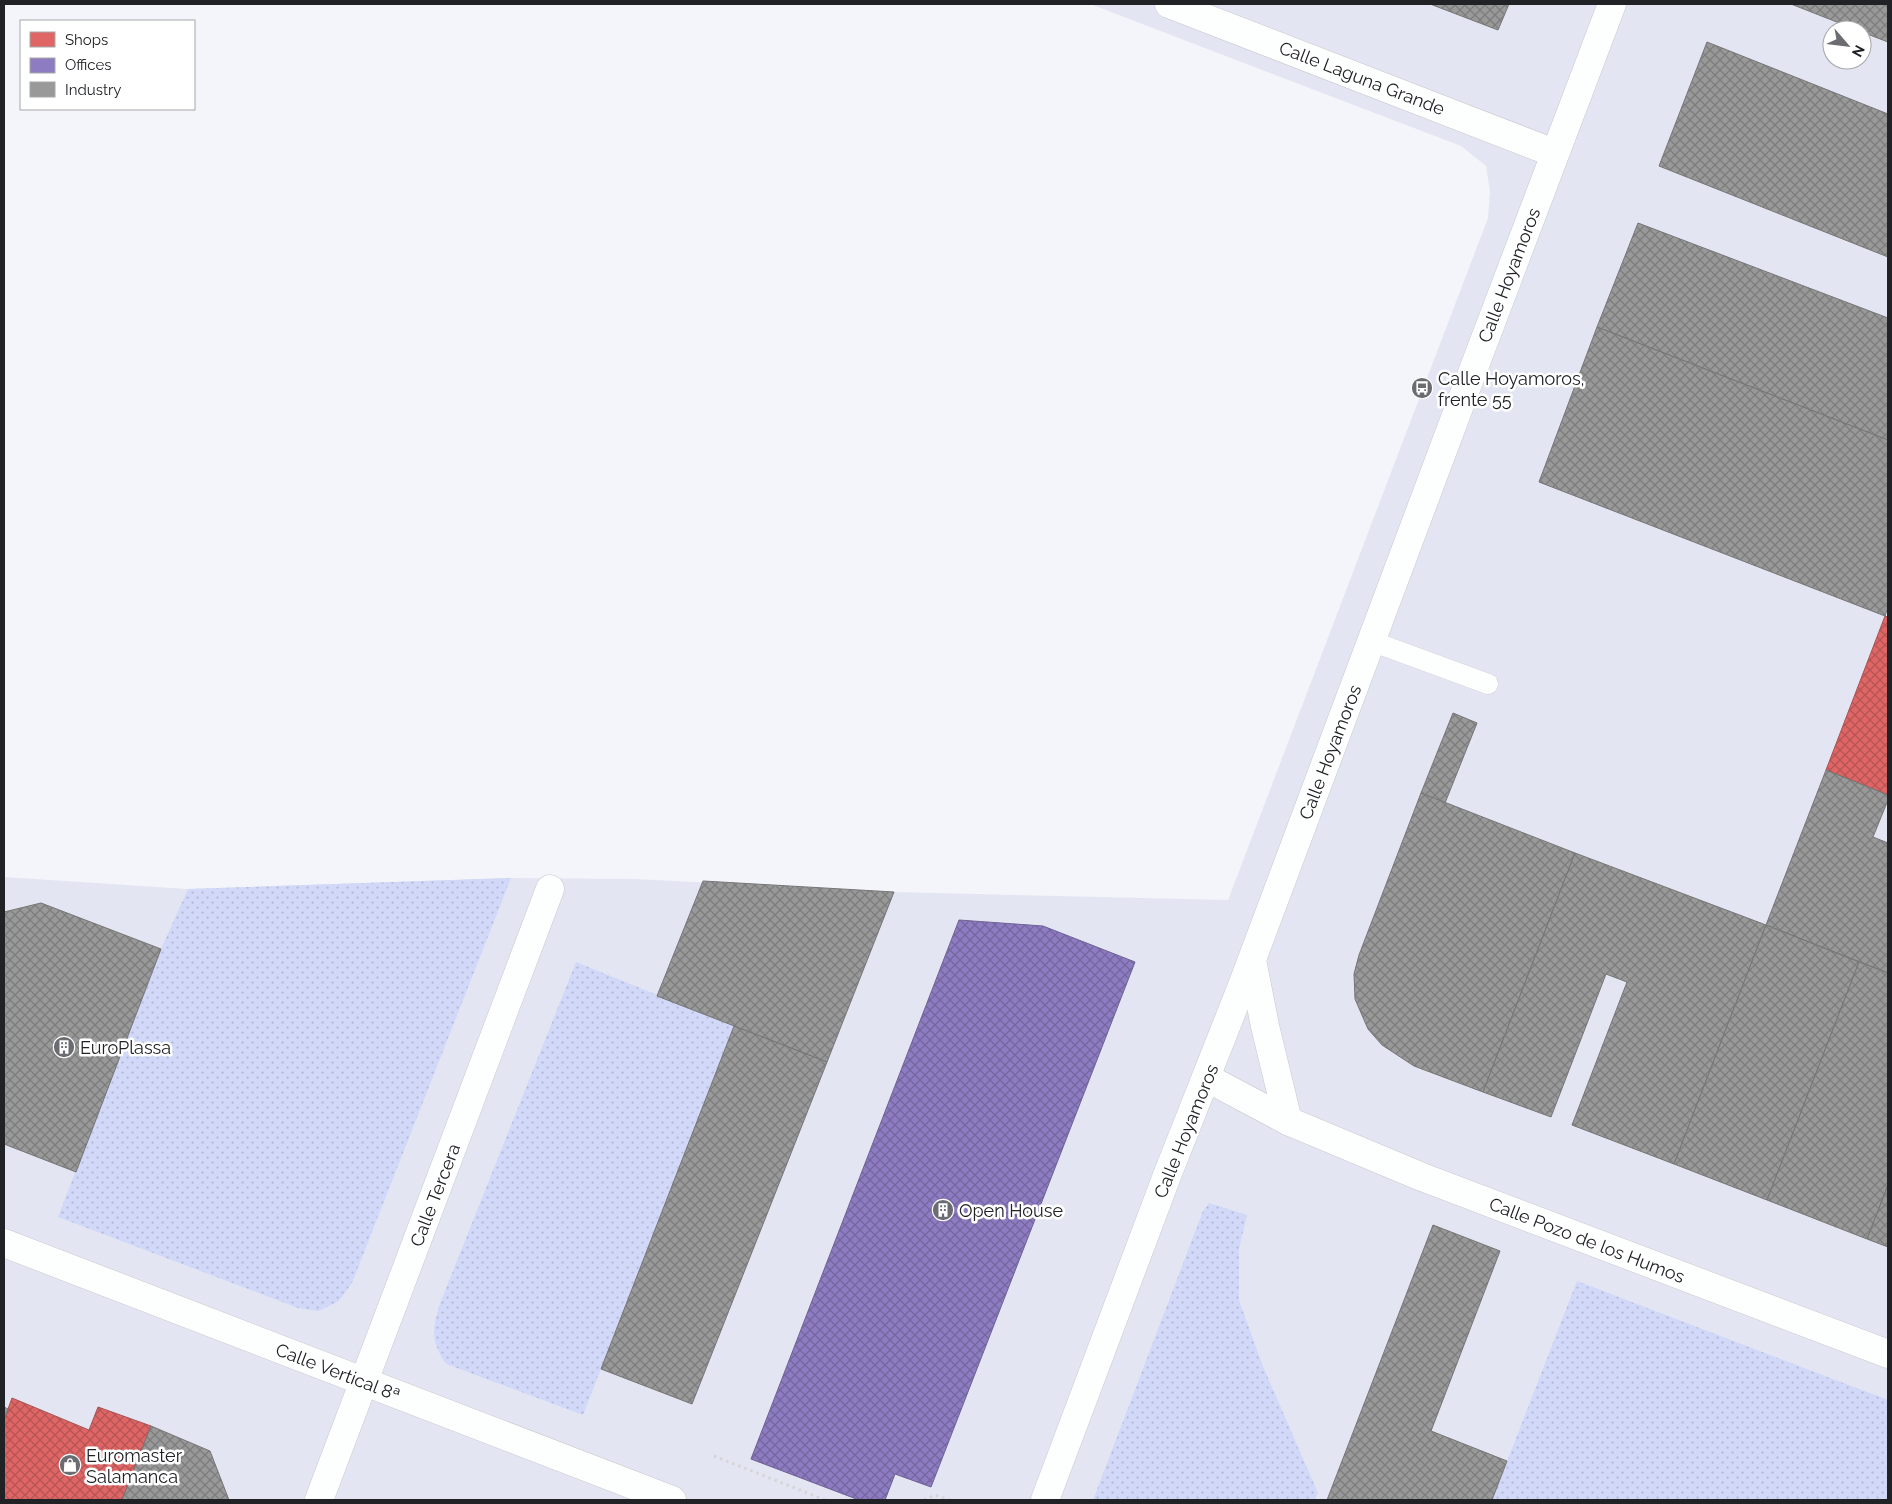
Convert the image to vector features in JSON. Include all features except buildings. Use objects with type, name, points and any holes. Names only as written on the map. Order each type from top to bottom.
[{"type":"street","name":"Calle Laguna Grande","points":[[1169,4],[1554,153]]},
{"type":"street","name":"Calle Hoyamoros","points":[[1045,1500],[1168,1173],[1252,960],[1554,153],[1612,4]]},
{"type":"street","name":"Calle Tercera","points":[[319,1500],[550,889]]},
{"type":"street","points":[[1252,960],[1265,1026],[1288,1121]]},
{"type":"street","name":"Calle Pozo de los Humos","points":[[1207,1078],[1288,1121],[1422,1177],[1888,1354]]},
{"type":"street","name":"Calle Vertical 8ª","points":[[4,1243],[672,1500]]},
{"type":"lane","points":[[1372,640],[1488,684]]},
{"type":"path","points":[[714,1456],[825,1500]]},
{"type":"path","points":[[924,1500],[936,1495],[950,1500]]},
{"type":"shaded area","points":[[1090,4],[1888,4],[1888,1500],[4,1500],[4,877],[188,889],[511,878],[635,879],[894,892],[1228,900],[1488,218],[1490,192],[1486,166],[1461,146]]},
{"type":"shaded area","points":[[511,878],[352,1283],[339,1301],[319,1311],[298,1308],[58,1217],[161,949],[188,889]]},
{"type":"shaded area","points":[[576,962],[734,1026],[583,1415],[446,1364],[434,1336],[439,1306]]},
{"type":"shaded area","points":[[1209,1203],[1247,1215],[1239,1249],[1239,1300],[1262,1364],[1318,1493],[1315,1500],[1093,1500],[1203,1211]]},
{"type":"shaded area","points":[[1577,1281],[1888,1400],[1888,1500],[1492,1500]]},
{"type":"place","name":"Calle Hoyamoros, frente 55","points":[[1422,388]]},
{"type":"place","name":"EuroPlassa","points":[[64,1047]]},
{"type":"place","name":"Open House","points":[[943,1210]]},
{"type":"place","name":"Euromaster Salamanca","points":[[70,1465]]}]
